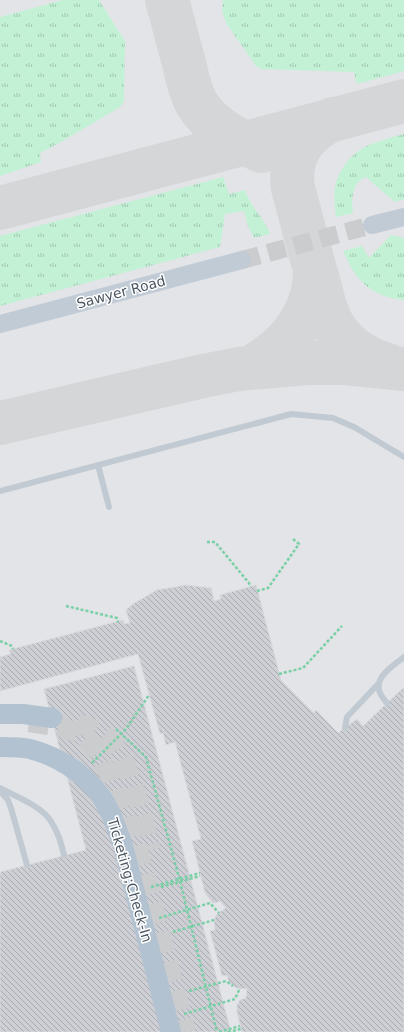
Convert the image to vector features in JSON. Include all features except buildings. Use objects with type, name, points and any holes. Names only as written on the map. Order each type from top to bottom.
[{"type":"main road","points":[[0,714],[24,714],[52,718]]},
{"type":"main road","name":"Ticketing;Check-In","points":[[0,747],[30,749],[48,756],[64,764],[80,775],[99,793],[114,819],[123,846],[170,1025]]},
{"type":"street","points":[[372,226],[404,217]]},
{"type":"street","name":"Sawyer Road","points":[[0,324],[242,260]]},
{"type":"lane","points":[[0,491],[292,414],[333,418],[354,427],[404,457]]},
{"type":"lane","points":[[98,465],[109,507]]},
{"type":"lane","points":[[345,728],[347,716],[384,675],[404,657]]},
{"type":"lane","points":[[379,682],[378,690],[387,703]]},
{"type":"lane","points":[[0,789],[40,810],[50,819],[59,836],[64,855]]},
{"type":"lane","points":[[0,789],[8,800],[11,808],[27,865]]},
{"type":"path","points":[[257,591],[268,588],[299,544],[293,539]]},
{"type":"path","points":[[207,542],[215,542],[248,582],[250,587]]},
{"type":"path","points":[[66,606],[117,618],[118,622]]},
{"type":"path","points":[[279,674],[303,668],[342,626]]},
{"type":"path","points":[[0,640],[12,646],[13,649]]},
{"type":"path","points":[[80,775],[126,729],[149,696]]},
{"type":"path","points":[[116,729],[146,757],[180,882],[218,1032],[240,1028],[228,1032]]},
{"type":"path","points":[[136,892],[200,874],[180,882],[161,887]]},
{"type":"path","points":[[144,922],[210,903],[219,913]]},
{"type":"path","points":[[173,932],[214,920]]},
{"type":"path","points":[[188,991],[226,981],[233,986]]},
{"type":"path","points":[[170,1025],[234,999],[240,988]]},
{"type":"shaded area","points":[[0,0],[404,0],[404,1032],[0,1032]]},
{"type":"green space","points":[[63,0],[99,0],[125,41],[124,101],[120,107],[40,153],[41,162],[0,176],[0,17]]},
{"type":"green space","points":[[223,0],[404,0],[404,71],[357,84],[354,72],[261,69],[256,66],[226,23],[222,11]]},
{"type":"green space","points":[[404,134],[404,199],[395,202],[366,177],[361,179],[355,187],[352,202],[353,213],[336,217],[334,195],[335,186],[345,164],[349,159],[359,150],[371,144]]},
{"type":"green space","points":[[223,177],[229,194],[245,190],[250,202],[264,222],[270,234],[254,238],[248,226],[244,211],[225,214],[220,247],[0,306],[0,236]]},
{"type":"green space","points":[[391,235],[404,238],[404,300],[392,298],[373,291],[359,279],[353,271],[343,251],[362,246],[369,258]]},
{"type":"taxiway","points":[[167,0],[189,84],[197,104],[217,126],[261,151]]},
{"type":"taxiway","points":[[0,208],[404,101]]},
{"type":"taxiway","points":[[333,119],[314,131],[301,146],[293,165],[293,188],[324,304],[331,322],[345,341],[357,351],[364,356],[388,365]]},
{"type":"taxiway","points":[[250,368],[264,360],[276,350],[297,328],[310,301],[314,286],[315,270]]},
{"type":"taxiway","points":[[0,423],[239,369],[308,363],[345,363],[404,369]]},
{"type":"tunnel","points":[[242,260],[372,225]]},
{"type":"tunnel","points":[[29,722],[62,727],[84,736],[97,751],[110,776],[141,860],[186,1032]]},
{"type":"tunnel","points":[[77,723],[103,734],[110,740],[117,750],[130,777],[151,850]]}]
